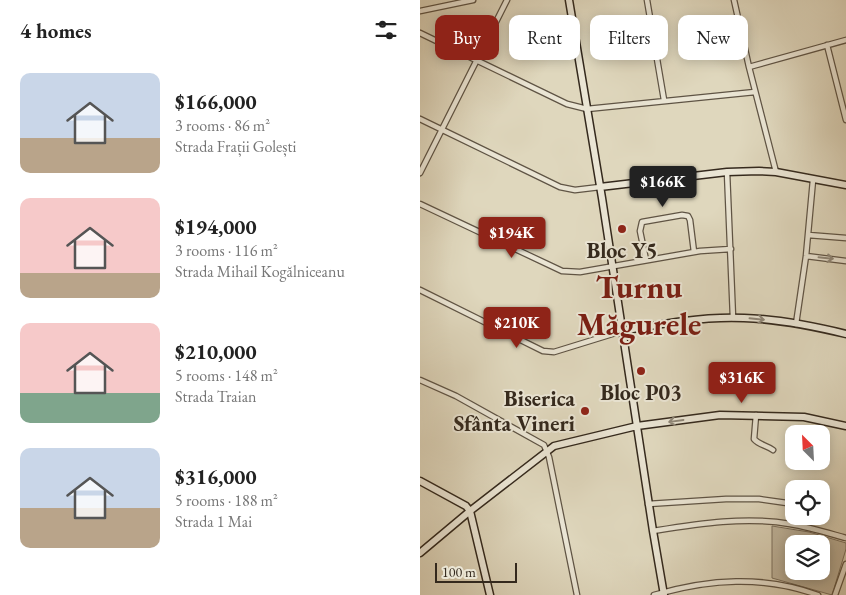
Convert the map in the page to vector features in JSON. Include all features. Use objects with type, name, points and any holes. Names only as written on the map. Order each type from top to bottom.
[{"type":"main road","points":[[569,0],[600,187],[652,531],[664,594]]},
{"type":"main road","points":[[600,187],[727,172],[776,172],[846,185]]},
{"type":"main road","points":[[622,331],[668,324],[733,318],[796,324],[846,334]]},
{"type":"main road","points":[[420,553],[470,511],[554,446],[637,426],[720,415],[804,417],[846,426]]},
{"type":"main road","points":[[420,481],[466,506],[470,511],[490,595]]},
{"type":"street","points":[[420,11],[473,0]]},
{"type":"street","points":[[499,16],[507,0]]},
{"type":"street","points":[[647,0],[664,100]]},
{"type":"street","points":[[734,0],[776,172]]},
{"type":"street","points":[[420,33],[435,40]]},
{"type":"street","points":[[749,67],[846,40]]},
{"type":"street","points":[[827,45],[846,120]]},
{"type":"street","points":[[420,172],[476,60]]},
{"type":"street","points":[[479,60],[567,104],[587,110],[664,100],[755,92]]},
{"type":"street","points":[[420,119],[560,187],[576,190],[600,187]]},
{"type":"street","points":[[727,172],[733,318]]},
{"type":"street","points":[[796,324],[806,256],[813,180]]},
{"type":"street","points":[[420,204],[555,269],[570,272],[580,272],[694,252],[731,249]]},
{"type":"street","points":[[646,260],[640,231],[642,222],[675,216],[688,216],[694,252]]},
{"type":"street","points":[[808,234],[846,238]]},
{"type":"street","points":[[806,256],[846,260]]},
{"type":"street","points":[[420,290],[542,351],[554,352],[622,331]]},
{"type":"street","points":[[420,380],[456,396],[538,440],[548,450],[578,595]]},
{"type":"street","points":[[756,415],[754,439],[758,443],[766,444],[773,450]]},
{"type":"street","points":[[648,504],[726,498],[759,499],[785,503]]},
{"type":"street","points":[[652,531],[707,523],[762,521],[790,524],[846,538]]},
{"type":"street","points":[[835,595],[846,564]]},
{"type":"street","points":[[654,595],[703,583],[740,581],[776,583],[818,595]]},
{"type":"shaded area","points":[[772,526],[819,535],[785,535],[785,580],[830,580],[830,538],[846,543],[846,549],[832,595],[772,578]]},
{"type":"place","name":"Bloc Y5","points":[[622,229]]},
{"type":"place","name":"Bloc P03","points":[[641,371]]},
{"type":"place","name":"Biserica Sfânta Vineri","points":[[585,411]]},
{"type":"district","name":"Turnu Măgurele","points":[[639,306]]}]
